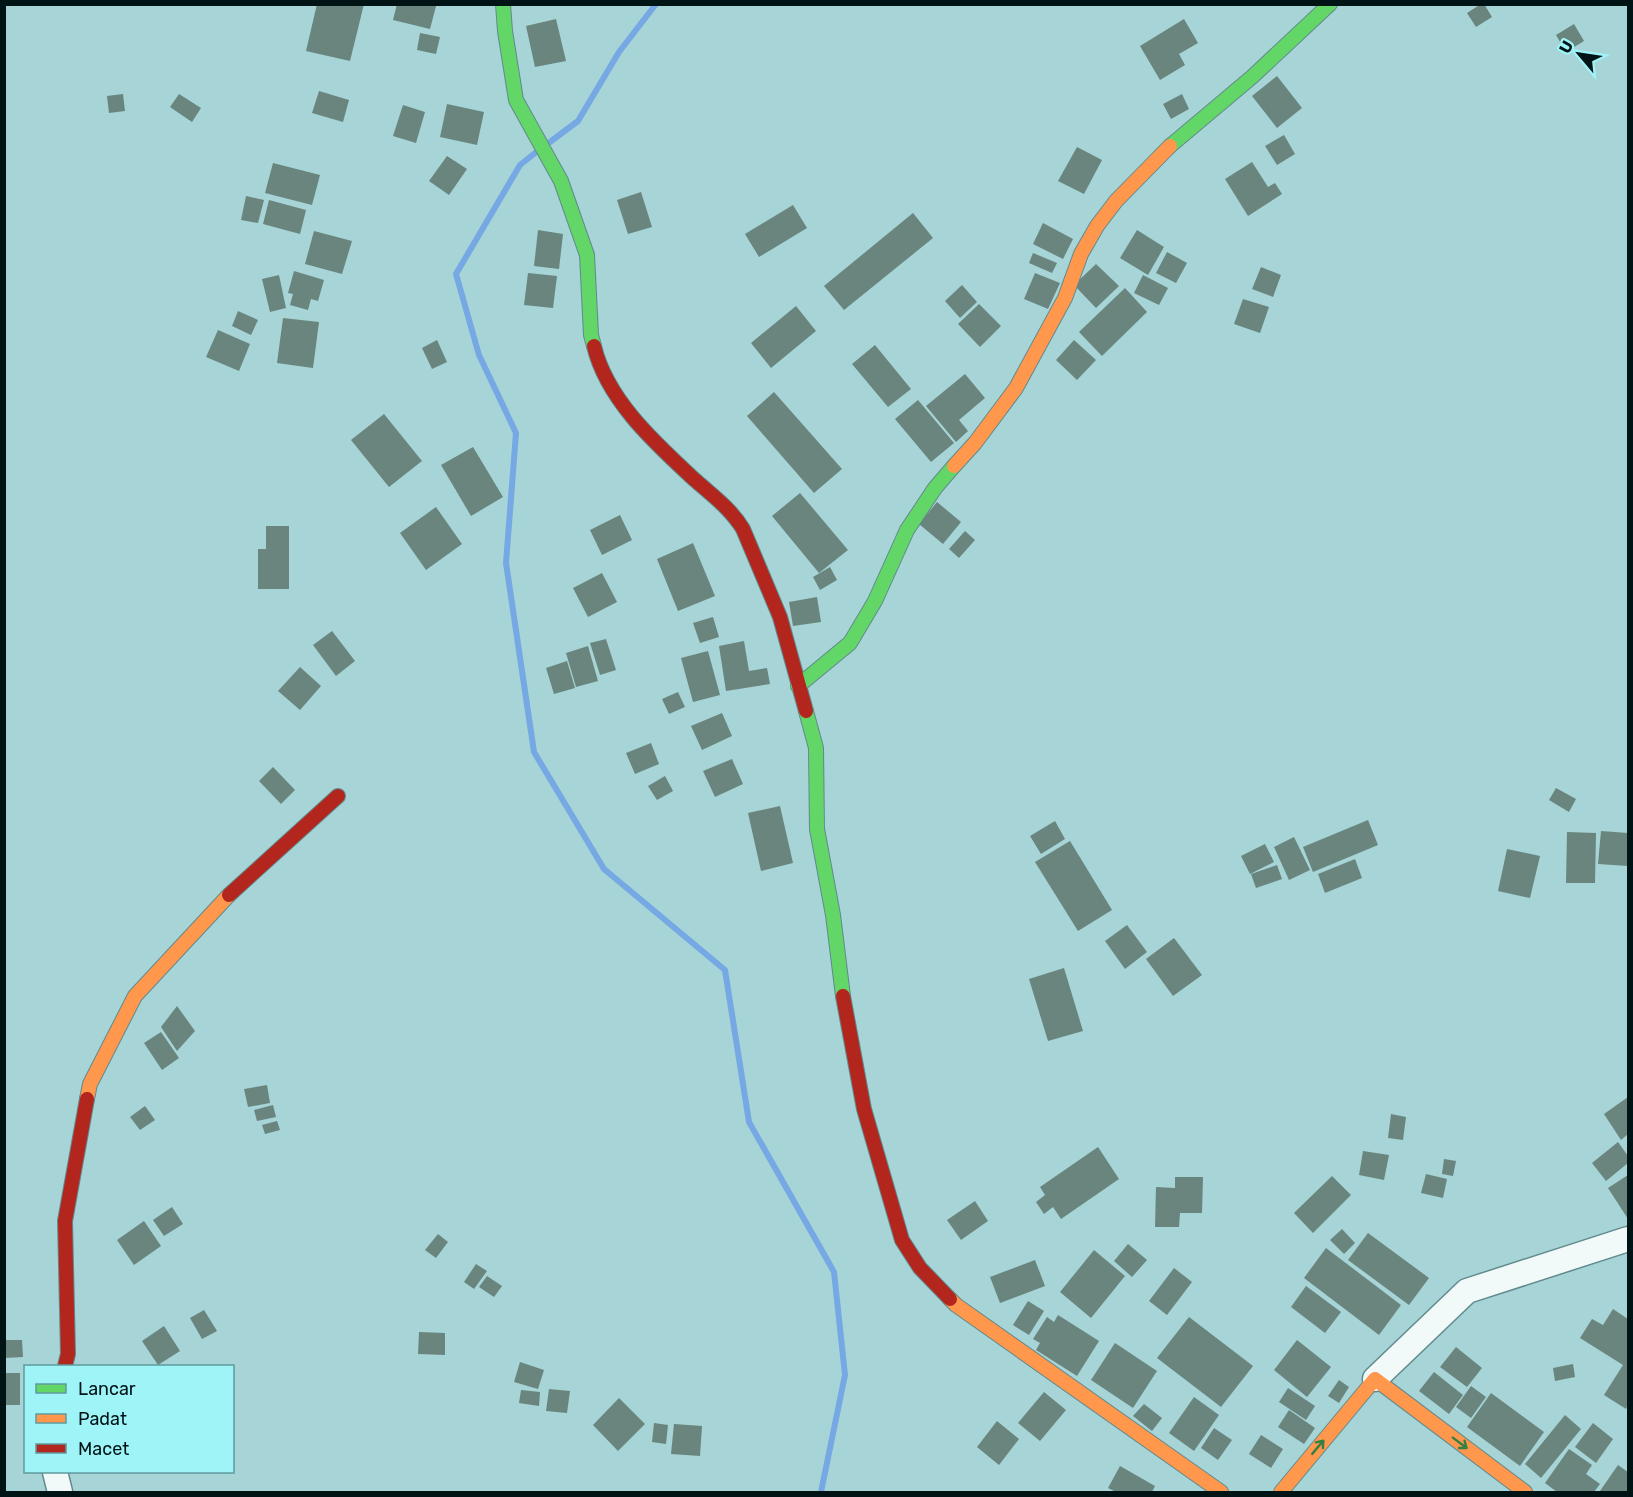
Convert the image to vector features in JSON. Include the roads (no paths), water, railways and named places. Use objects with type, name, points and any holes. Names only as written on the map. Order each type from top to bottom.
[{"type":"main road","points":[[503,4],[516,100],[561,182],[587,255],[591,335],[602,371],[637,422],[681,467],[735,516],[743,529],[780,617],[816,748],[817,829],[833,915],[843,998],[864,1109],[902,1240],[920,1268],[956,1305],[1221,1492]]},
{"type":"main road","points":[[798,686],[850,643],[875,600],[907,530],[929,496],[975,443],[1016,388],[1065,298],[1081,254],[1096,226],[1116,201],[1176,140],[1252,77],[1330,4]]},
{"type":"main road","points":[[65,1365],[68,1354],[65,1221],[90,1084],[135,996],[231,892],[338,796]]},
{"type":"main road","points":[[1281,1492],[1375,1379],[1525,1492]]},
{"type":"street","points":[[1375,1379],[1467,1291],[1629,1239]]},
{"type":"street","points":[[55,1473],[60,1492]]},
{"type":"waterway","points":[[550,142],[578,121],[619,52],[656,4]]},
{"type":"waterway","points":[[535,153],[520,165],[456,274],[479,355],[516,433],[506,563],[534,752],[604,869],[725,970],[749,1122],[834,1272],[845,1375],[821,1492]]}]
